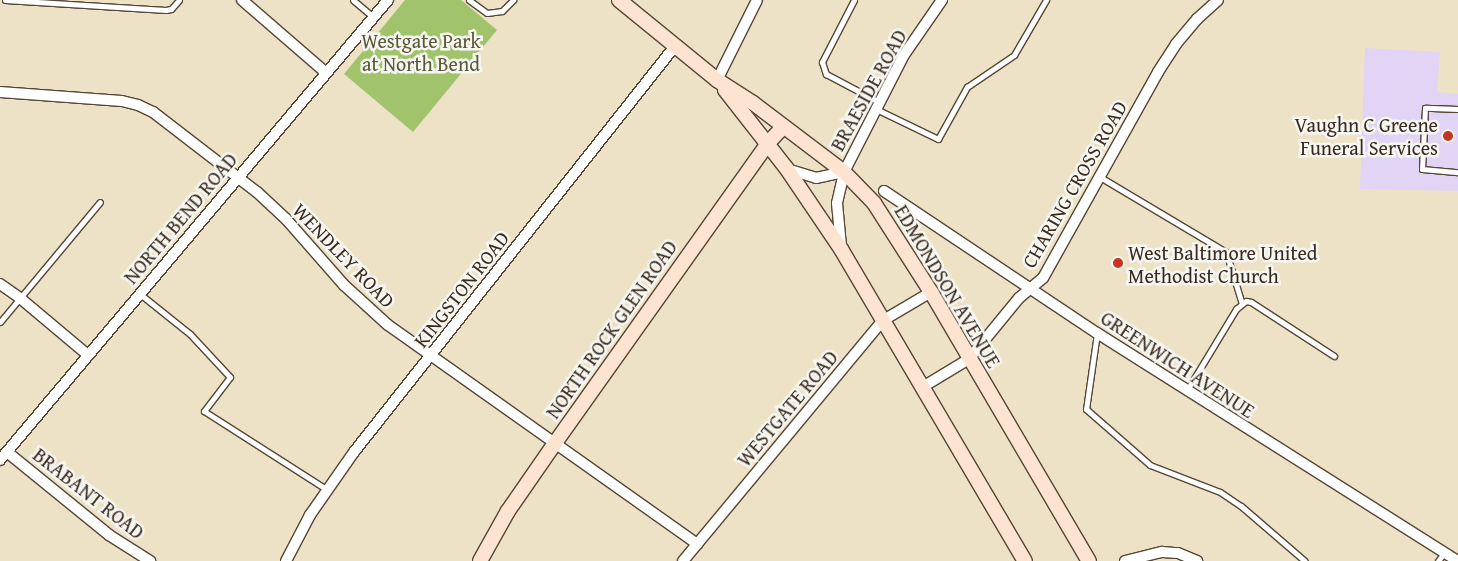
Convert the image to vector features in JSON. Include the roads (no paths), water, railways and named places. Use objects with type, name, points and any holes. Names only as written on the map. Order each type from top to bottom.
[{"type":"main road","name":"EDMONDSON AVENUE","points":[[619,0],[717,80],[753,103],[844,172],[874,203],[931,292],[1089,561]]},
{"type":"main road","name":"EDMONDSON AVENUE","points":[[717,80],[768,143],[842,250],[882,321],[1025,561]]},
{"type":"main road","name":"NORTH ROCK GLEN ROAD","points":[[480,561],[508,511],[554,443],[768,143],[783,127]]},
{"type":"street","points":[[242,0],[325,72]]},
{"type":"street","name":"NORTH BEND ROAD","points":[[0,460],[325,72],[388,0]]},
{"type":"street","points":[[717,80],[758,0]]},
{"type":"street","name":"BRAESIDE ROAD","points":[[842,250],[837,203],[844,172],[904,55],[942,0]]},
{"type":"street","name":"CHARING CROSS ROAD","points":[[922,388],[969,359],[1019,298],[1043,278],[1158,72],[1176,44],[1197,19],[1218,0]]},
{"type":"street","name":"KINGSTON ROAD","points":[[286,561],[299,534],[326,489],[674,46]]},
{"type":"street","name":"WENDLEY ROAD","points":[[0,92],[122,101],[138,105],[172,125],[286,219],[344,286],[368,308],[430,356],[697,544]]},
{"type":"street","name":"BRAESIDE ROAD","points":[[787,169],[816,178],[844,172]]},
{"type":"street","name":"GREENWICH AVENUE","points":[[884,191],[1030,289],[1441,557],[1457,561]]},
{"type":"street","points":[[0,284],[20,298],[88,355]]},
{"type":"street","name":"WESTGATE ROAD","points":[[683,561],[882,321],[931,292]]},
{"type":"street","name":"BRABANT ROAD","points":[[7,452],[109,535],[150,561]]},
{"type":"street","points":[[1125,561],[1162,552],[1178,553],[1197,561]]},
{"type":"lane","points":[[6,0],[166,10],[179,0]]},
{"type":"lane","points":[[353,0],[374,17]]},
{"type":"lane","points":[[469,0],[487,13],[502,11],[513,0]]},
{"type":"lane","points":[[854,0],[822,62],[826,74],[938,139],[967,87],[1014,55],[1046,0]]},
{"type":"lane","points":[[1458,109],[1425,108],[1422,169],[1458,172]]},
{"type":"lane","points":[[1100,177],[1226,252],[1242,304]]},
{"type":"lane","points":[[0,322],[100,202]]},
{"type":"lane","points":[[140,293],[190,334],[230,377],[204,411],[326,489]]},
{"type":"lane","points":[[1186,390],[1236,309],[1242,304],[1251,302],[1334,356]]},
{"type":"lane","points":[[1097,333],[1086,409],[1150,465],[1220,492],[1242,506],[1305,561]]},
{"type":"place","name":"Vaughn C Greene Funeral Services","points":[[1448,136]]},
{"type":"place","name":"West Baltimore United Methodist Church","points":[[1118,263]]},
{"type":"park label","name":"Westgate Park at North Bend","points":[[421,52]]}]
